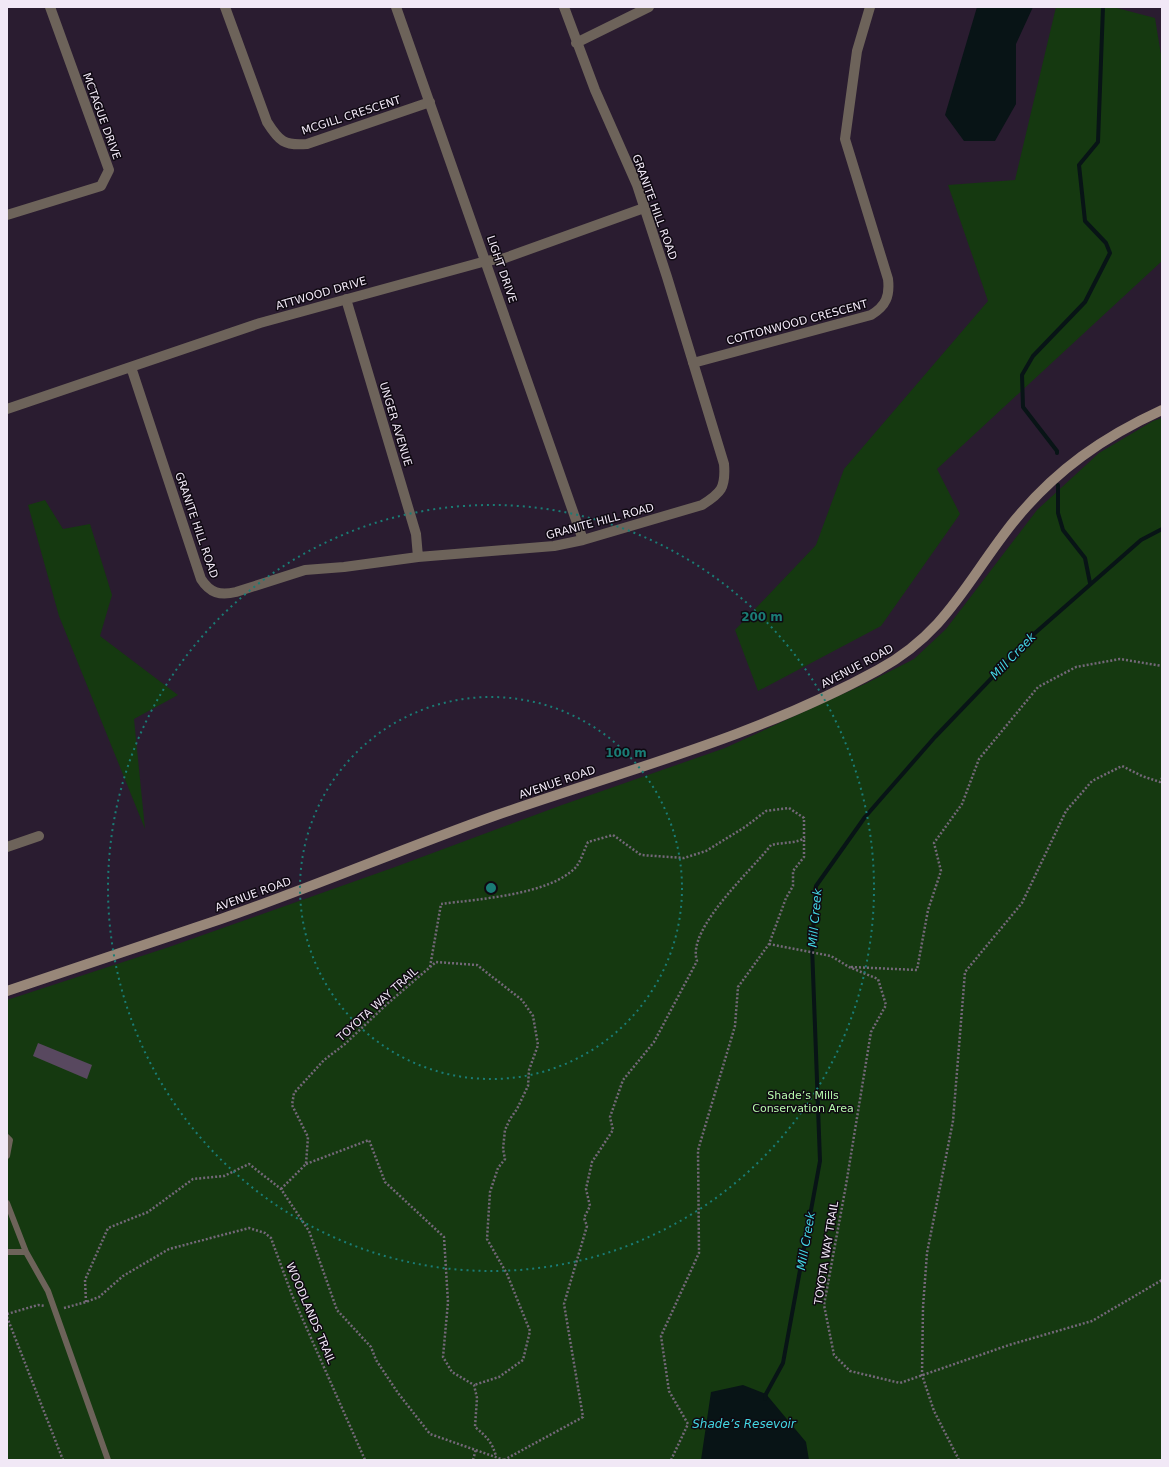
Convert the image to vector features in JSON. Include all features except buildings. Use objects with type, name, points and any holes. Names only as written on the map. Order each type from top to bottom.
[{"type":"street","name":"MCTAGUE DRIVE","points":[[7,216],[101,186],[109,170],[50,7]]},
{"type":"street","name":"MCGILL CRESCENT","points":[[225,7],[267,122],[277,138],[292,145],[307,144],[430,102]]},
{"type":"street","name":"LIGHT DRIVE","points":[[396,7],[583,540]]},
{"type":"street","name":"GRANITE HILL ROAD","points":[[131,367],[201,579],[207,588],[215,593],[226,595],[306,570],[344,568],[418,557],[521,550],[554,546],[583,540],[702,505],[719,494],[726,478],[724,464],[637,185],[594,90],[564,7]]},
{"type":"street","points":[[576,43],[649,7]]},
{"type":"street","name":"COTTONWOOD CRESCENT","points":[[693,363],[871,316],[881,310],[887,300],[889,289],[888,279],[846,139],[857,52],[870,7]]},
{"type":"street","name":"ATTWOOD DRIVE","points":[[7,409],[260,323],[486,261],[505,258],[644,208]]},
{"type":"street","name":"UNGER AVENUE","points":[[346,299],[416,534],[418,557]]},
{"type":"street","name":"AVENUE ROAD","points":[[7,991],[222,919],[493,816],[690,750],[786,714],[831,695],[880,669],[920,642],[946,616],[1013,522],[1042,490],[1079,457],[1104,440],[1162,410]]},
{"type":"street","points":[[7,847],[39,836]]},
{"type":"lane","points":[[7,1137],[10,1140],[7,1156]]},
{"type":"lane","points":[[7,1203],[26,1252],[48,1291],[108,1460]]},
{"type":"lane","points":[[7,1252],[26,1252]]},
{"type":"path","name":"TOYOTA WAY TRAIL","points":[[849,967],[917,970],[928,910],[941,872],[934,843],[962,804],[979,759],[1038,687],[1076,667],[1120,660],[1162,666]]},
{"type":"path","points":[[960,1460],[934,1411],[922,1376],[923,1307],[927,1253],[952,1121],[965,972],[1022,903],[1066,811],[1092,781],[1122,766],[1142,776],[1160,782],[1162,778]]},
{"type":"path","name":"TOYOTA WAY TRAIL","points":[[306,1164],[308,1137],[292,1105],[294,1093],[324,1060],[346,1044],[386,1004],[430,967],[441,904],[526,891],[557,881],[576,866],[588,842],[613,835],[641,855],[684,858],[706,852],[745,827],[766,811],[789,808],[804,818],[804,857],[793,871],[793,886],[786,898],[768,944],[738,987],[735,1026],[698,1150],[699,1252],[661,1336],[669,1391],[688,1424],[671,1460]]},
{"type":"path","points":[[86,1302],[85,1280],[108,1228],[148,1212],[193,1179],[224,1176],[249,1164],[281,1189],[309,1230],[336,1310],[371,1347],[376,1360],[398,1393],[430,1434],[504,1460],[583,1418],[564,1304],[587,1226],[584,1218],[590,1206],[586,1189],[592,1162],[613,1130],[610,1117],[623,1080],[654,1042],[689,978],[697,961],[695,955],[699,935],[712,914],[771,845],[783,842],[795,843],[805,838]]},
{"type":"path","name":"TOYOTA WAY TRAIL","points":[[768,944],[831,956],[849,967],[878,979],[886,1005],[871,1032],[846,1185],[824,1305],[834,1355],[850,1371],[900,1383],[1009,1345],[1092,1321],[1162,1280]]},
{"type":"path","points":[[430,967],[436,962],[477,965],[522,1000],[533,1016],[538,1045],[529,1070],[528,1086],[518,1109],[510,1119],[505,1130],[502,1149],[505,1159],[498,1168],[490,1192],[487,1219],[487,1239],[507,1274],[530,1331],[523,1360],[499,1377],[474,1386]]},
{"type":"path","points":[[281,1189],[306,1164],[369,1140],[385,1182],[444,1237],[448,1302],[443,1357],[452,1372],[474,1386],[478,1398],[475,1427],[488,1437],[493,1445],[496,1456]]},
{"type":"path","name":"WOODLANDS TRAIL","points":[[63,1460],[7,1315],[38,1305],[54,1309],[86,1302],[99,1297],[123,1276],[169,1249],[249,1228],[265,1233],[272,1238],[292,1295],[365,1460]]},
{"type":"path","points":[[473,1460],[476,1449]]},
{"type":"green space","points":[[1056,7],[1113,7],[1155,18],[1162,61],[1162,261],[937,469],[960,514],[881,626],[758,691],[735,630],[816,545],[844,469],[988,301],[948,185],[1015,180]]},
{"type":"green space","name":"Shade’s Mills Conservation Area","points":[[1162,418],[1162,1460],[7,1460],[7,1000],[169,947],[395,867],[562,805],[725,748],[867,683],[914,659],[946,629],[1037,510],[1099,453],[1153,421]]},
{"type":"green space","points":[[45,500],[63,529],[90,524],[112,595],[100,636],[178,695],[134,719],[145,829],[59,616],[28,505]]},
{"type":"water","points":[[977,7],[1033,7],[1016,44],[1016,104],[995,141],[964,141],[945,115]]},
{"type":"water","name":"Shade’s Resevoir","points":[[743,1385],[766,1394],[806,1442],[809,1460],[701,1460],[711,1392]]},
{"type":"waterway","points":[[1057,453],[1023,407],[1022,375],[1033,356],[1085,302],[1110,253],[1106,243],[1085,221],[1079,165],[1098,142],[1103,7]]},
{"type":"waterway","points":[[1058,485],[1058,513],[1063,530],[1085,558],[1090,583]]},
{"type":"waterway","name":"Mill Creek","points":[[765,1399],[766,1394],[783,1363],[820,1161],[812,946],[816,886],[865,817],[935,737],[1035,633],[1141,540],[1162,529]]}]
